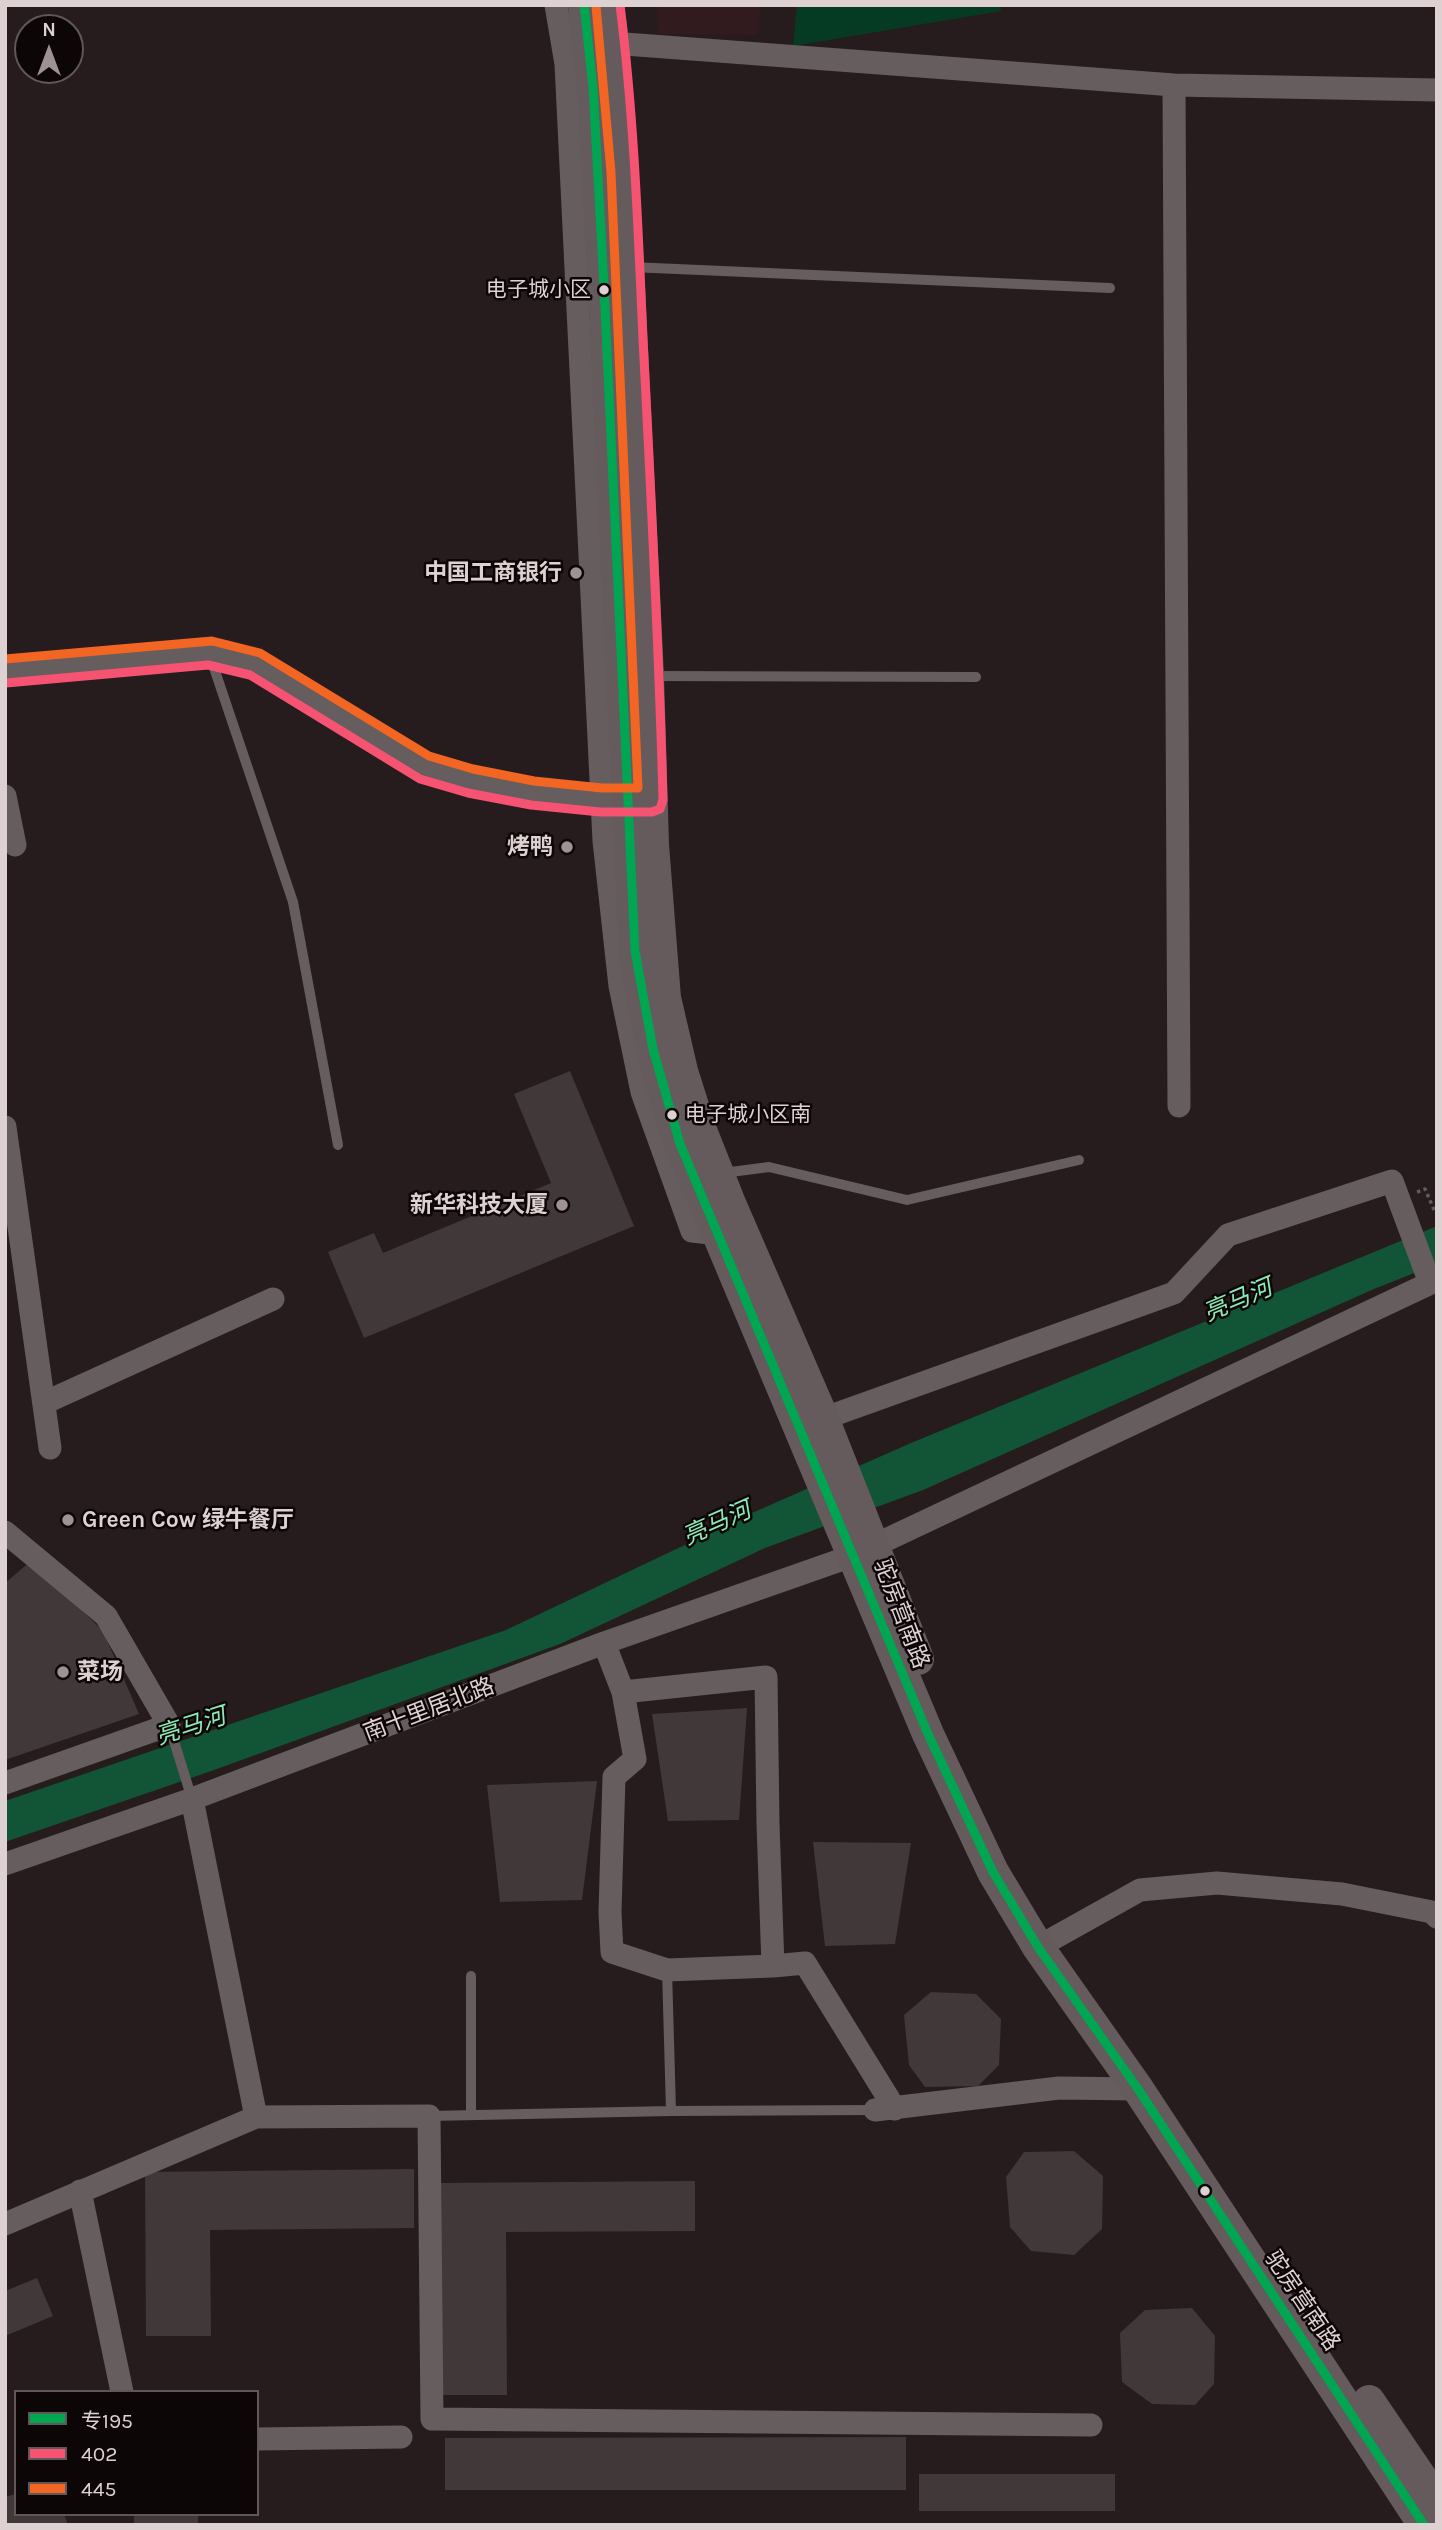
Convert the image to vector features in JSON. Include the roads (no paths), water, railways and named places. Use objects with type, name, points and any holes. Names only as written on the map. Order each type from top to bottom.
[{"type":"street","points":[[556,5],[566,64],[626,800],[635,951],[644,1013],[665,1100],[706,1176],[811,1423]]},
{"type":"street","points":[[584,5],[600,42],[628,267],[635,676],[626,800],[620,986],[642,1092],[692,1231],[719,1234]]},
{"type":"street","points":[[608,5],[593,87],[601,247],[635,676]]},
{"type":"street","points":[[600,42],[1174,85],[1437,90]]},
{"type":"street","points":[[1174,85],[1179,1106]]},
{"type":"street","points":[[5,671],[209,653],[255,664],[424,767],[470,782],[532,793],[626,800]]},
{"type":"street","points":[[5,796],[15,845]]},
{"type":"street","points":[[5,1128],[12,1235],[50,1448]]},
{"type":"street","points":[[706,1176],[719,1234],[811,1423]]},
{"type":"street","points":[[811,1423],[1174,1293],[1228,1235],[1392,1181],[1433,1282]]},
{"type":"street","name":"南十里居北路","points":[[5,1864],[192,1799],[604,1643],[864,1551],[1433,1282]]},
{"type":"street","points":[[44,1403],[273,1299]]},
{"type":"street","name":"驼房营南路","points":[[811,1423],[864,1551],[965,1814],[993,1872],[1046,1942],[1437,2501]]},
{"type":"street","points":[[5,1532],[106,1616],[169,1725],[5,1783]]},
{"type":"street","points":[[604,1643],[623,1692],[635,1759],[614,1777],[610,1912],[612,1952],[667,1970],[805,1964],[885,2109],[1059,2088],[1138,2089]]},
{"type":"street","points":[[623,1692],[766,1677],[773,1966]]},
{"type":"street","points":[[192,1799],[256,2118]]},
{"type":"street","points":[[1046,1942],[1140,1890],[1217,1883],[1342,1894],[1433,1912],[1437,1917]]},
{"type":"street","name":"驼房营南路","points":[[1046,1942],[1138,2089],[1424,2525]]},
{"type":"street","points":[[5,2224],[256,2118],[429,2116],[432,2418],[1091,2425]]},
{"type":"street","points":[[79,2192],[122,2390]]},
{"type":"street","points":[[259,2439],[401,2437]]},
{"type":"street","points":[[1431,2525],[1437,2520]]},
{"type":"lane","points":[[628,267],[1111,288]]},
{"type":"lane","points":[[209,653],[293,902],[338,1145]]},
{"type":"lane","points":[[635,676],[976,677]]},
{"type":"lane","points":[[706,1176],[769,1167],[907,1200],[1079,1160]]},
{"type":"lane","points":[[169,1725],[192,1799]]},
{"type":"lane","points":[[667,1970],[671,2111]]},
{"type":"lane","points":[[471,1976],[471,2115]]},
{"type":"lane","points":[[429,2116],[885,2109]]},
{"type":"place","name":"电子城小区","points":[[604,290]]},
{"type":"place","name":"中国工商银行","points":[[576,573]]},
{"type":"place","name":"烤鸭","points":[[567,847]]},
{"type":"place","name":"电子城小区南","points":[[672,1115]]},
{"type":"place","name":"新华科技大厦","points":[[562,1205]]},
{"type":"place","name":"Green Cow 绿牛餐厅","points":[[68,1520]]},
{"type":"place","name":"菜场","points":[[63,1672]]},
{"type":"water label","name":"亮马河","points":[[1238,1301]]},
{"type":"water label","name":"亮马河","points":[[717,1524]]},
{"type":"water label","name":"亮马河","points":[[191,1727]]}]
